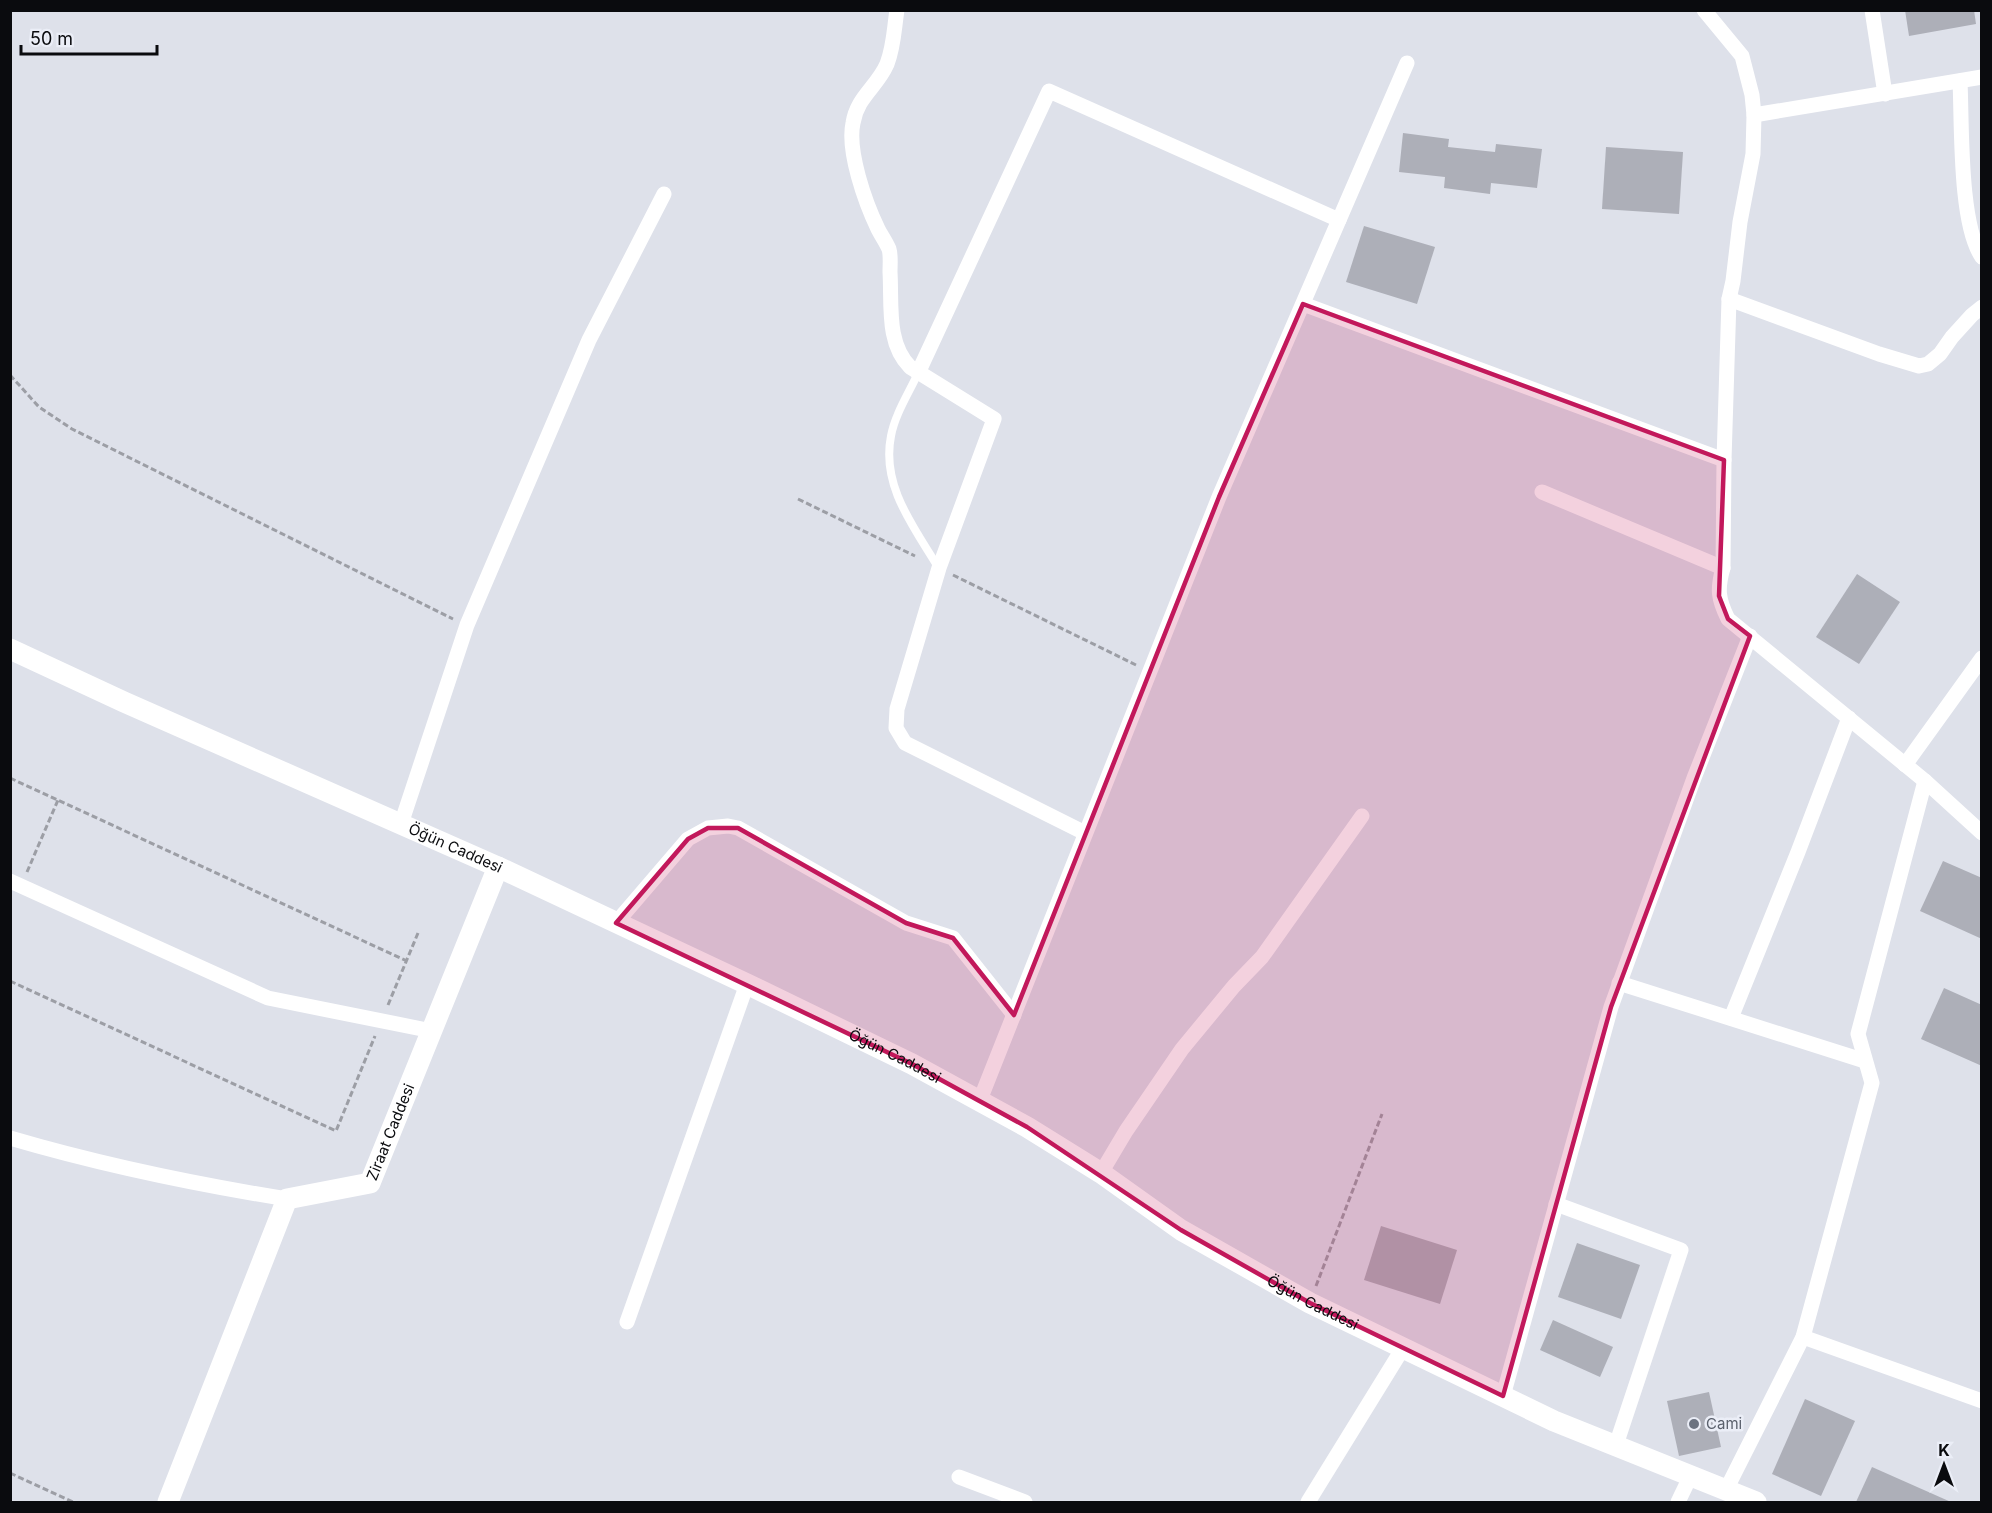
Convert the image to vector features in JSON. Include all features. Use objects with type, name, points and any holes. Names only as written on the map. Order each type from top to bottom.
[{"type":"street","points":[[897,10],[892,50],[879,78],[860,100],[852,126],[862,189],[889,249],[895,345],[903,361],[918,373],[994,419],[939,568],[895,716],[896,728],[905,743],[1085,833]]},
{"type":"street","points":[[1704,10],[1742,56],[1752,95],[1754,115],[1753,154],[1729,299],[1724,460],[1724,568],[1719,584],[1723,608],[1728,619],[1905,765],[1982,833]]},
{"type":"street","points":[[1872,10],[1885,94]]},
{"type":"street","points":[[980,1100],[1219,497],[1407,63]]},
{"type":"street","points":[[1754,115],[1982,77]]},
{"type":"street","points":[[1960,81],[1966,202],[1971,233],[1982,257]]},
{"type":"street","points":[[918,373],[1049,91],[1339,220]]},
{"type":"street","points":[[401,824],[467,626],[588,340],[664,194]]},
{"type":"street","points":[[1729,299],[1879,354],[1919,366],[1928,364],[1940,354],[1952,337],[1982,307]]},
{"type":"street","points":[[1303,304],[1724,460]]},
{"type":"street","points":[[1542,492],[1724,568]]},
{"type":"street","points":[[1503,1396],[1611,1007],[1690,789],[1749,636]]},
{"type":"street","name":"Öğün Caddesi","points":[[10,649],[124,702],[498,867],[912,1064],[1027,1127],[1101,1173],[1181,1230],[1310,1303],[1554,1421],[1756,1503]]},
{"type":"street","points":[[1905,765],[1982,658]]},
{"type":"street","points":[[1731,1018],[1849,718]]},
{"type":"street","points":[[1726,1490],[1803,1337],[1872,1083],[1858,1034],[1925,782]]},
{"type":"street","points":[[1101,1173],[1170,1065],[1208,1017],[1262,957],[1362,816]]},
{"type":"street","points":[[616,923],[688,838],[708,828],[728,826],[738,828],[906,924],[953,938],[1014,1015]]},
{"type":"street","name":"Ziraat Caddesi","points":[[287,1199],[370,1183],[498,867]]},
{"type":"street","points":[[16,884],[268,998],[432,1031]]},
{"type":"street","points":[[1619,983],[1865,1061]]},
{"type":"street","points":[[627,1322],[747,984]]},
{"type":"street","points":[[10,1138],[153,1174],[287,1199],[168,1503]]},
{"type":"street","points":[[1556,1204],[1681,1250],[1616,1445]]},
{"type":"street","points":[[1803,1337],[1982,1401]]},
{"type":"street","points":[[1308,1503],[1403,1348]]},
{"type":"street","points":[[1678,1503],[1691,1475]]},
{"type":"street","points":[[959,1477],[1025,1503]]},
{"type":"lane","points":[[918,373],[895,422],[890,445],[890,467],[895,489],[906,516],[939,568]]},
{"type":"path","points":[[10,375],[28,398],[72,429],[467,626]]},
{"type":"path","points":[[798,499],[1150,671]]},
{"type":"path","points":[[10,777],[407,961]]},
{"type":"path","points":[[16,884],[58,800]]},
{"type":"path","points":[[10,981],[336,1131],[418,933]]},
{"type":"path","points":[[1310,1303],[1382,1114]]},
{"type":"path","points":[[10,1473],[73,1503]]},
{"type":"highlighted area","points":[[1303,304],[1724,460],[1719,596],[1728,619],[1750,636],[1611,1007],[1503,1396],[1310,1303],[1181,1230],[1027,1127],[912,1064],[616,923],[688,839],[708,828],[738,828],[906,923],[953,938],[1014,1015],[1219,497]]},
{"type":"building","points":[[1905,10],[1974,10],[1976,24],[1909,36]]},
{"type":"building","points":[[1403,133],[1449,139],[1448,147],[1495,152],[1496,144],[1542,149],[1537,188],[1491,183],[1490,194],[1444,188],[1445,177],[1399,172]]},
{"type":"building","points":[[1606,147],[1683,152],[1679,214],[1602,209]]},
{"type":"building","points":[[1364,226],[1435,247],[1417,304],[1346,282]]},
{"type":"building","points":[[1857,574],[1900,602],[1859,664],[1816,637]]},
{"type":"building","points":[[1943,861],[1982,878],[1982,939],[1920,911]]},
{"type":"building","points":[[1944,988],[1982,1005],[1982,1066],[1921,1039]]},
{"type":"building","points":[[1381,1226],[1457,1250],[1440,1304],[1364,1280]]},
{"type":"building","points":[[1577,1243],[1640,1265],[1621,1319],[1558,1297]]},
{"type":"building","points":[[1553,1320],[1613,1347],[1600,1377],[1540,1350]]},
{"type":"building","name":"Cami","points":[[1709,1392],[1721,1447],[1679,1456],[1667,1401]]},
{"type":"building","points":[[1805,1399],[1855,1421],[1821,1496],[1772,1474]]},
{"type":"building","points":[[1872,1467],[1951,1502],[1856,1502]]},
{"type":"place","name":"Cami","points":[[1694,1424]]}]
